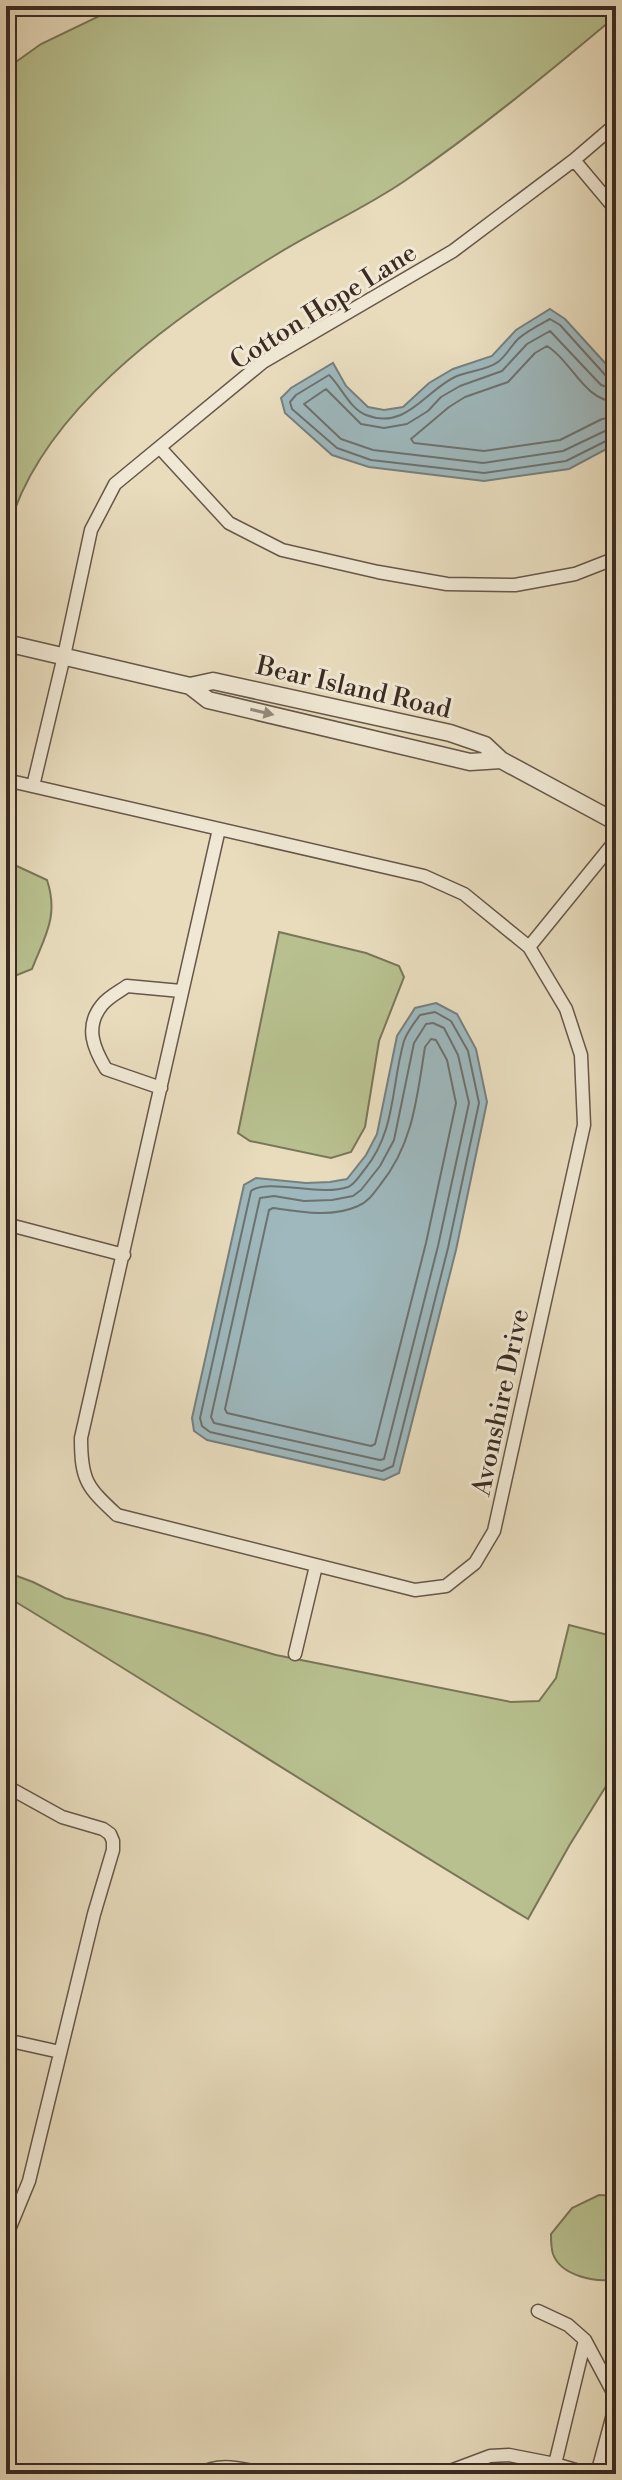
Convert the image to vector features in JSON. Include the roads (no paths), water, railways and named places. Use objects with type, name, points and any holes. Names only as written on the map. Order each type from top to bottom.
[{"type":"street","name":"Cotton Hope Lane","points":[[33,786],[91,530],[115,484],[263,362],[453,251],[574,160],[616,124]]},
{"type":"street","points":[[574,160],[616,210]]},
{"type":"street","points":[[160,448],[229,523],[282,550],[447,584],[515,585],[575,574],[616,558]]},
{"type":"street","name":"Bear Island Road","points":[[6,643],[190,686],[208,700],[470,762],[501,760],[616,822]]},
{"type":"street","name":"Avonshire Drive","points":[[6,780],[424,876],[464,894],[529,947],[566,1009],[581,1055],[584,1125],[494,1531],[475,1563],[446,1586],[415,1590],[117,1515],[91,1491],[81,1463],[81,1438],[219,829]]},
{"type":"street","points":[[529,947],[616,840]]},
{"type":"street","points":[[161,1088],[106,1069],[92,1044],[93,1024],[102,1005],[127,986],[181,991]]},
{"type":"street","points":[[6,1224],[124,1255]]},
{"type":"street","points":[[295,1654],[316,1566]]},
{"type":"street","points":[[6,1786],[49,1811],[103,1829],[110,1834],[113,1850],[94,1914],[29,2181],[6,2237]]},
{"type":"street","points":[[6,2040],[60,2052]]},
{"type":"street","points":[[538,2311],[568,2325],[585,2340],[616,2400],[597,2474]]},
{"type":"street","points":[[555,2464],[585,2340]]},
{"type":"street","points":[[442,2474],[490,2456],[509,2455],[589,2474]]},
{"type":"street","points":[[199,2474],[222,2465],[268,2474]]},
{"type":"water","points":[[550,309],[565,319],[616,375],[616,444],[569,469],[484,481],[369,467],[332,455],[285,413],[281,398],[291,388],[333,363],[346,386],[368,407],[384,410],[403,407],[429,383],[453,369],[492,356],[516,330]]},
{"type":"water","points":[[436,1003],[457,1014],[476,1049],[487,1102],[456,1250],[399,1473],[384,1480],[207,1440],[194,1431],[192,1418],[244,1185],[256,1178],[306,1183],[347,1179],[366,1155],[377,1134],[397,1036],[415,1008]]}]
